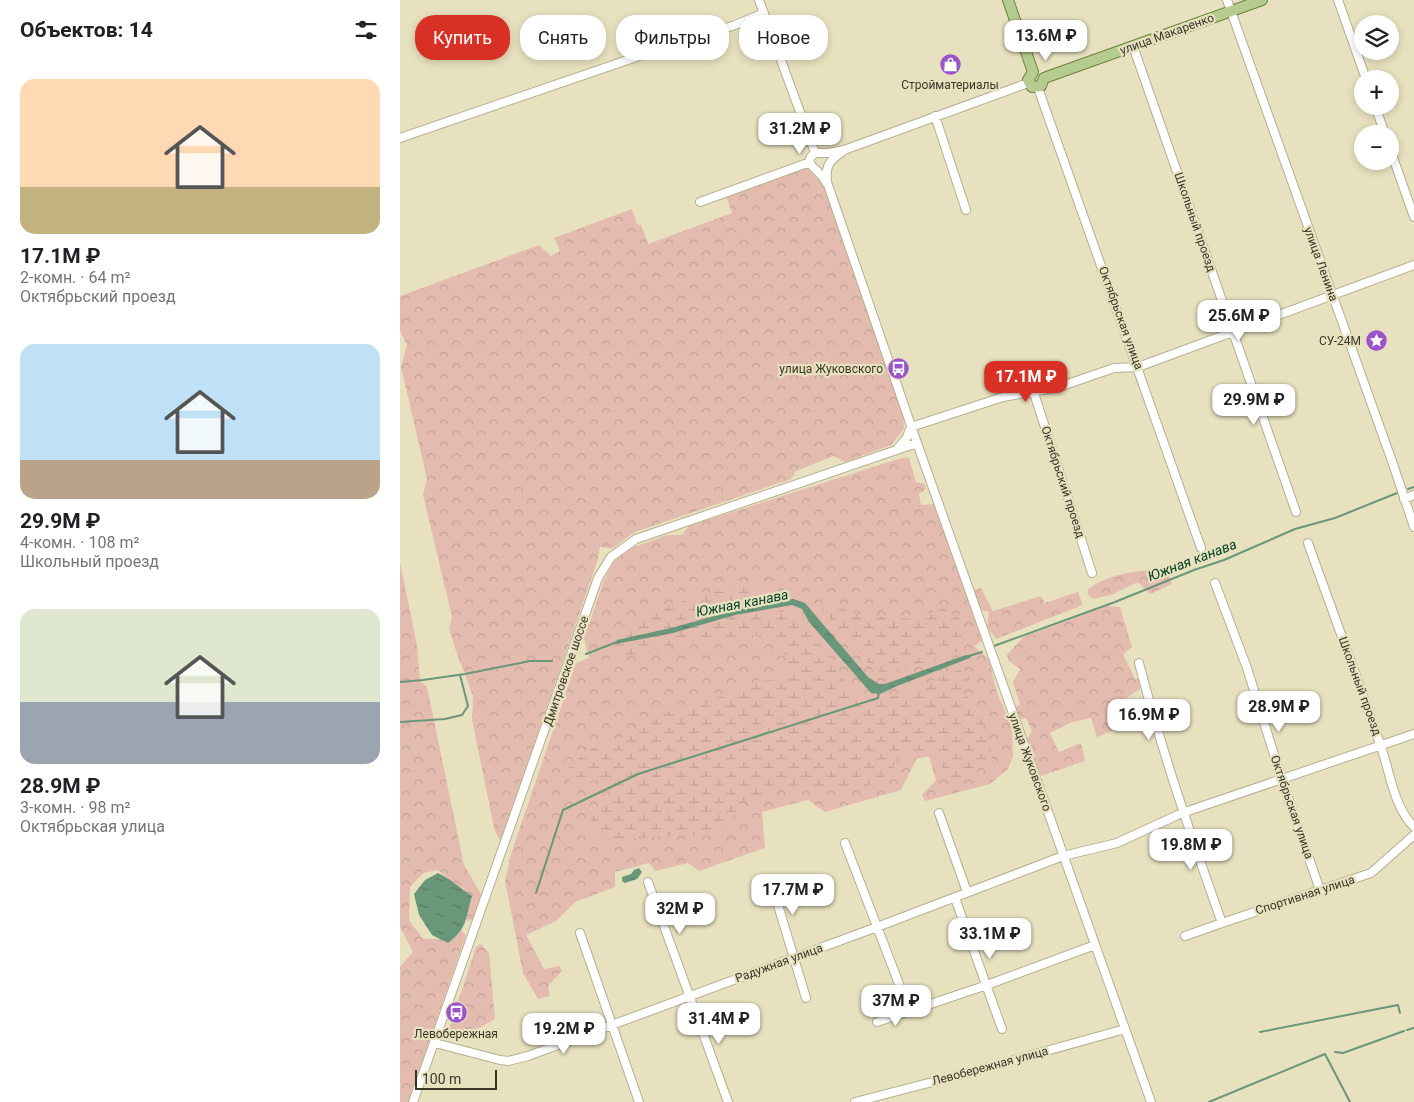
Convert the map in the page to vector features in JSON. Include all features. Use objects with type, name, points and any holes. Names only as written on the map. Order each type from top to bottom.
[{"type":"main road","points":[[1008,0],[1033,72]]},
{"type":"main road","name":"улица Макаренко","points":[[1044,78],[1262,0]]},
{"type":"main road","points":[[1033,72],[1040,73],[1044,78],[1043,84],[1038,88],[1032,87],[1028,83],[1028,77],[1033,72]]},
{"type":"street","points":[[759,0],[819,153],[828,158],[828,185]]},
{"type":"street","name":"улица Ленина","points":[[1227,0],[1414,527]]},
{"type":"street","points":[[1338,0],[1363,70]]},
{"type":"street","points":[[400,138],[735,25],[764,13]]},
{"type":"street","name":"Школьный проезд","points":[[1133,46],[1296,512]]},
{"type":"street","points":[[844,150],[822,170],[812,167],[811,157],[819,153],[844,150],[1028,83]]},
{"type":"street","name":"Октябрьская улица","points":[[1038,88],[1201,548]]},
{"type":"street","points":[[935,116],[966,210]]},
{"type":"street","points":[[700,202],[810,162]]},
{"type":"street","name":"улица Жуковского","points":[[817,170],[828,185],[911,427],[1151,1102]]},
{"type":"street","points":[[1397,170],[1414,217]]},
{"type":"street","points":[[895,451],[906,439],[911,427],[1003,396],[1059,387],[1114,368],[1138,367],[1414,265]]},
{"type":"street","name":"Октябрьский проезд","points":[[1033,390],[1092,574]]},
{"type":"street","name":"Дмитровское шоссе","points":[[414,1102],[598,578],[611,557],[636,539],[917,443]]},
{"type":"street","points":[[1404,499],[1414,495]]},
{"type":"street","name":"Школьный проезд","points":[[1308,543],[1381,746],[1400,805],[1406,820],[1414,827]]},
{"type":"street","name":"Октябрьская улица","points":[[1215,583],[1247,668],[1282,780],[1320,890]]},
{"type":"street","points":[[1139,663],[1164,756],[1182,813],[1222,923]]},
{"type":"street","name":"Радужная улица","points":[[435,1043],[508,1061],[528,1056],[955,898],[1063,856],[1118,843],[1182,813],[1414,734]]},
{"type":"street","points":[[938,813],[967,892]]},
{"type":"street","name":"Спортивная улица","points":[[1185,936],[1371,873],[1414,835]]},
{"type":"street","points":[[846,843],[909,1010]]},
{"type":"street","points":[[648,882],[728,1102]]},
{"type":"street","points":[[771,882],[806,998]]},
{"type":"street","points":[[955,898],[1002,1029]]},
{"type":"street","points":[[580,932],[639,1102]]},
{"type":"street","points":[[877,1022],[987,985],[1095,945]]},
{"type":"street","name":"Левобережная улица","points":[[856,1102],[971,1072],[1125,1028]]},
{"type":"green space","points":[[807,166],[823,184],[903,415],[904,429],[891,445],[845,462],[834,456],[796,471],[791,479],[635,532],[613,548],[600,547],[597,562],[501,841],[495,832],[472,720],[473,696],[449,629],[452,617],[423,495],[427,479],[401,367],[407,345],[400,331],[400,296],[539,245],[551,256],[560,251],[554,238],[632,209],[637,224],[641,225],[648,244],[732,213],[726,196]]},
{"type":"green space","points":[[901,458],[909,458],[916,482],[925,484],[926,489],[919,494],[921,505],[935,504],[982,641],[974,646],[989,659],[996,690],[1012,727],[1013,756],[1008,769],[990,784],[925,801],[922,795],[936,780],[929,757],[917,758],[901,790],[825,812],[808,800],[762,812],[765,848],[699,871],[688,863],[655,871],[649,863],[615,872],[615,887],[575,902],[556,921],[526,935],[544,969],[559,966],[562,971],[548,986],[550,996],[538,999],[523,973],[505,881],[511,854],[576,663],[589,658],[584,639],[604,580],[616,559],[634,547],[667,535],[682,535],[689,526]]},
{"type":"green space","points":[[400,563],[417,645],[420,681],[427,687],[464,865],[482,896],[472,920],[467,921],[463,909],[464,889],[452,883],[438,870],[423,873],[410,887],[409,920],[423,939],[453,939],[460,929],[466,935],[408,1102],[400,1102],[400,967],[413,952],[400,927]]},
{"type":"green space","points":[[1166,569],[1172,584],[1150,594],[1138,582],[1111,595],[1093,599],[1088,595],[1088,589],[1097,583],[1116,576]]},
{"type":"green space","points":[[743,586],[757,587],[763,593],[763,610],[798,614],[851,690],[861,700],[872,704],[962,669],[967,673],[969,679],[963,691],[981,716],[990,745],[992,760],[980,765],[972,775],[953,779],[947,778],[939,762],[934,757],[922,752],[907,753],[898,755],[892,770],[877,782],[862,788],[844,789],[821,786],[781,788],[754,797],[737,810],[729,828],[700,835],[622,840],[601,839],[588,827],[595,812],[620,793],[615,781],[604,779],[573,785],[566,776],[571,763],[593,748],[621,738],[661,713],[715,699],[759,681],[778,679],[786,671],[787,659],[780,646],[771,639],[749,634],[736,635],[724,641],[695,641],[637,654],[617,655],[611,641],[630,621],[658,609],[710,593]]},
{"type":"green space","points":[[981,588],[993,611],[1041,596],[1045,603],[1078,592],[1083,605],[996,639],[987,626],[989,612],[981,610],[972,591]]},
{"type":"green space","points":[[823,602],[861,615],[914,619],[943,608],[960,619],[964,649],[910,667],[881,673],[870,665],[819,606]]},
{"type":"green space","points":[[1107,606],[1120,607],[1132,647],[1123,654],[1135,679],[1140,678],[1140,689],[1110,709],[1116,729],[1097,737],[1091,718],[1072,722],[1050,733],[1059,752],[1081,743],[1085,761],[1041,776],[1026,741],[1032,731],[1026,718],[1015,720],[1012,708],[1020,705],[1013,682],[1020,669],[1009,661],[1007,655],[1023,637]]},
{"type":"green space","points":[[481,944],[489,953],[495,1019],[472,1032],[449,1029],[476,947]]},
{"type":"water","points":[[793,599],[805,603],[868,677],[879,684],[885,684],[966,655],[972,655],[970,658],[880,694],[871,693],[809,622],[802,609],[792,605],[735,615],[673,633],[616,644],[617,640],[733,611]]},
{"type":"water","points":[[639,868],[642,872],[637,879],[625,883],[622,881],[622,877],[631,874]]},
{"type":"water","points":[[438,873],[472,896],[463,928],[448,943],[432,935],[419,915],[414,894],[425,880]]},
{"type":"waterway","name":"Южная канава","points":[[1408,489],[1414,487]]},
{"type":"waterway","name":"Южная канава","points":[[994,646],[1224,560],[1295,529],[1335,518],[1397,493]]},
{"type":"waterway","name":"Южная канава","points":[[586,654],[617,642]]},
{"type":"waterway","name":"Южная канава","points":[[969,656],[982,652]]},
{"type":"waterway","name":"Южная канава","points":[[400,682],[465,674],[530,661],[552,661]]},
{"type":"waterway","points":[[400,722],[445,719],[462,715],[468,706],[460,675]]},
{"type":"waterway","points":[[536,893],[563,810],[638,774],[878,698],[879,692]]},
{"type":"waterway","points":[[1260,1032],[1398,1005],[1400,1013]]},
{"type":"waterway","points":[[1407,1030],[1414,1028]]},
{"type":"waterway","points":[[1335,1052],[1343,1053],[1404,1031]]},
{"type":"waterway","points":[[1209,1102],[1325,1054],[1350,1102]]},
{"type":"place","name":"Стройматериалы","points":[[950,64]]},
{"type":"place","name":"СУ-24М","points":[[1377,341]]},
{"type":"place","name":"улица Жуковского","points":[[899,369]]},
{"type":"place","name":"Левобережная","points":[[456,1013]]}]
